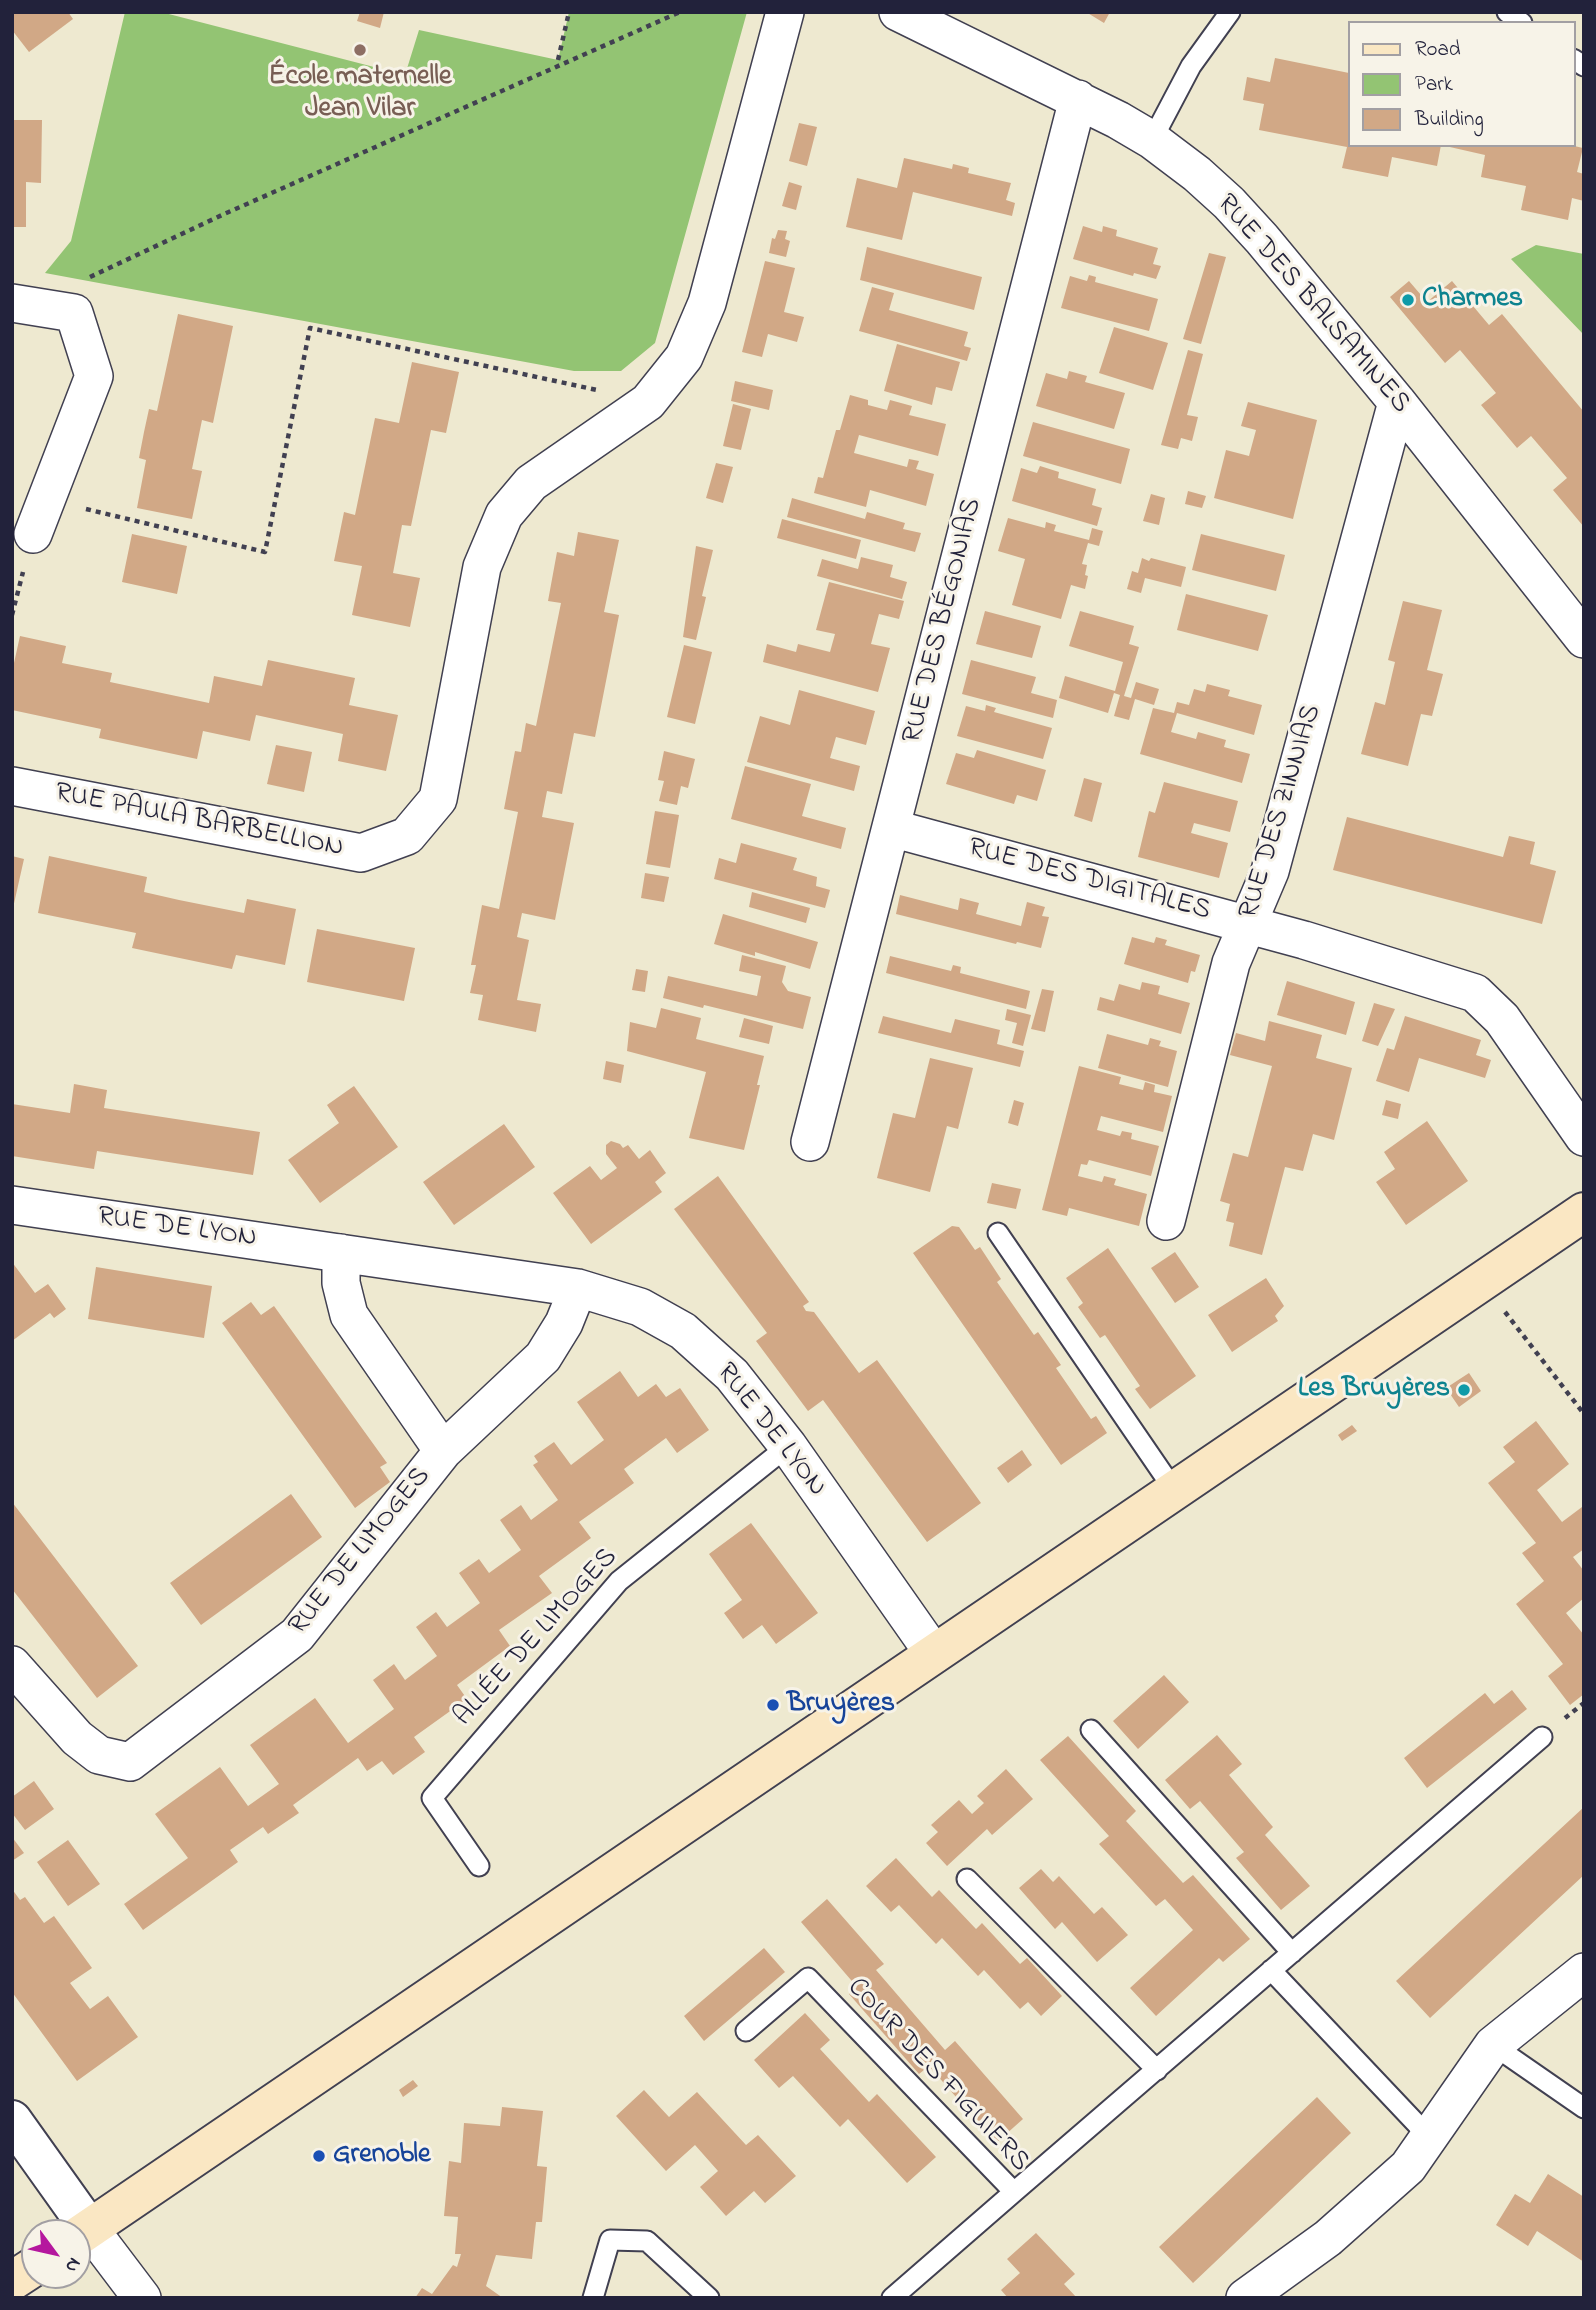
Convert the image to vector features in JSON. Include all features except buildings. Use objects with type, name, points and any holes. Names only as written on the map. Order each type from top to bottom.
[{"type":"main road","points":[[91,2228],[1584,1212]]},
{"type":"street","name":"RUE PAULA BARBELLION","points":[[12,786],[361,853],[407,836],[438,799],[482,568],[504,515],[531,483],[649,402],[684,357],[707,303],[785,12]]},
{"type":"street","name":"RUE DES BALSAMINES","points":[[898,12],[1078,99],[1152,140],[1197,174],[1238,212],[1293,276],[1397,402],[1584,639]]},
{"type":"street","name":"RUE DES BÉGONIAS","points":[[810,1142],[1078,99]]},
{"type":"street","points":[[20,304],[74,313],[94,376],[33,534]]},
{"type":"street","name":"RUE DES ZINNIAS","points":[[1166,1221],[1231,963],[1270,871],[1397,402]]},
{"type":"street","name":"RUE DES DIGITALES","points":[[891,828],[1249,924],[1475,993],[1502,1019],[1584,1138]]},
{"type":"street","name":"RUE DE LYON","points":[[12,1205],[578,1288],[640,1307],[683,1331],[732,1376],[788,1446],[934,1654]]},
{"type":"street","points":[[341,1253],[341,1283],[349,1315],[443,1451]]},
{"type":"street","name":"RUE DE LIMOGES","points":[[12,1665],[76,1738],[99,1755],[130,1762],[297,1635],[443,1451],[542,1357],[564,1323],[578,1288]]},
{"type":"street","points":[[1245,2298],[1328,2238],[1408,2166],[1493,2045],[1584,1972]]},
{"type":"street","points":[[12,2119],[74,2219]]},
{"type":"street","points":[[91,2242],[142,2298]]},
{"type":"lane","points":[[1152,140],[1191,66],[1230,12]]},
{"type":"lane","points":[[998,1233],[1174,1490]]},
{"type":"lane","name":"ALLÉE DE LIMOGES","points":[[480,1866],[432,1798],[619,1581],[788,1446]]},
{"type":"lane","points":[[1091,1730],[1292,1953]]},
{"type":"lane","points":[[1014,2192],[1542,1737]]},
{"type":"lane","points":[[967,1879],[1157,2070]]},
{"type":"lane","points":[[1271,1970],[1429,2137]]},
{"type":"lane","name":"COUR DES FIGUIERS","points":[[746,2031],[808,1978],[1014,2192],[899,2296]]},
{"type":"lane","points":[[1493,2045],[1584,2108]]},
{"type":"lane","points":[[593,2298],[610,2240],[647,2241],[709,2298]]},
{"type":"path","points":[[558,60],[569,12]]},
{"type":"path","points":[[20,304],[680,12]]},
{"type":"path","points":[[47,499],[265,552],[310,328],[649,402]]},
{"type":"path","points":[[1481,1281],[1584,1414]]},
{"type":"green space","points":[[125,12],[161,12],[405,75],[419,30],[558,60],[569,12],[747,12],[655,343],[621,371],[574,371],[45,273],[71,241]]},
{"type":"green space","points":[[1536,245],[1584,254],[1584,335],[1511,259]]},
{"type":"place","name":"École maternelle Jean Vilar","points":[[360,50]]},
{"type":"place","name":"Charmes","points":[[1408,300]]},
{"type":"place","name":"Les Bruyères","points":[[1464,1390]]},
{"type":"place","name":"Bruyères","points":[[773,1705]]},
{"type":"place","name":"Grenoble","points":[[319,2156]]}]
